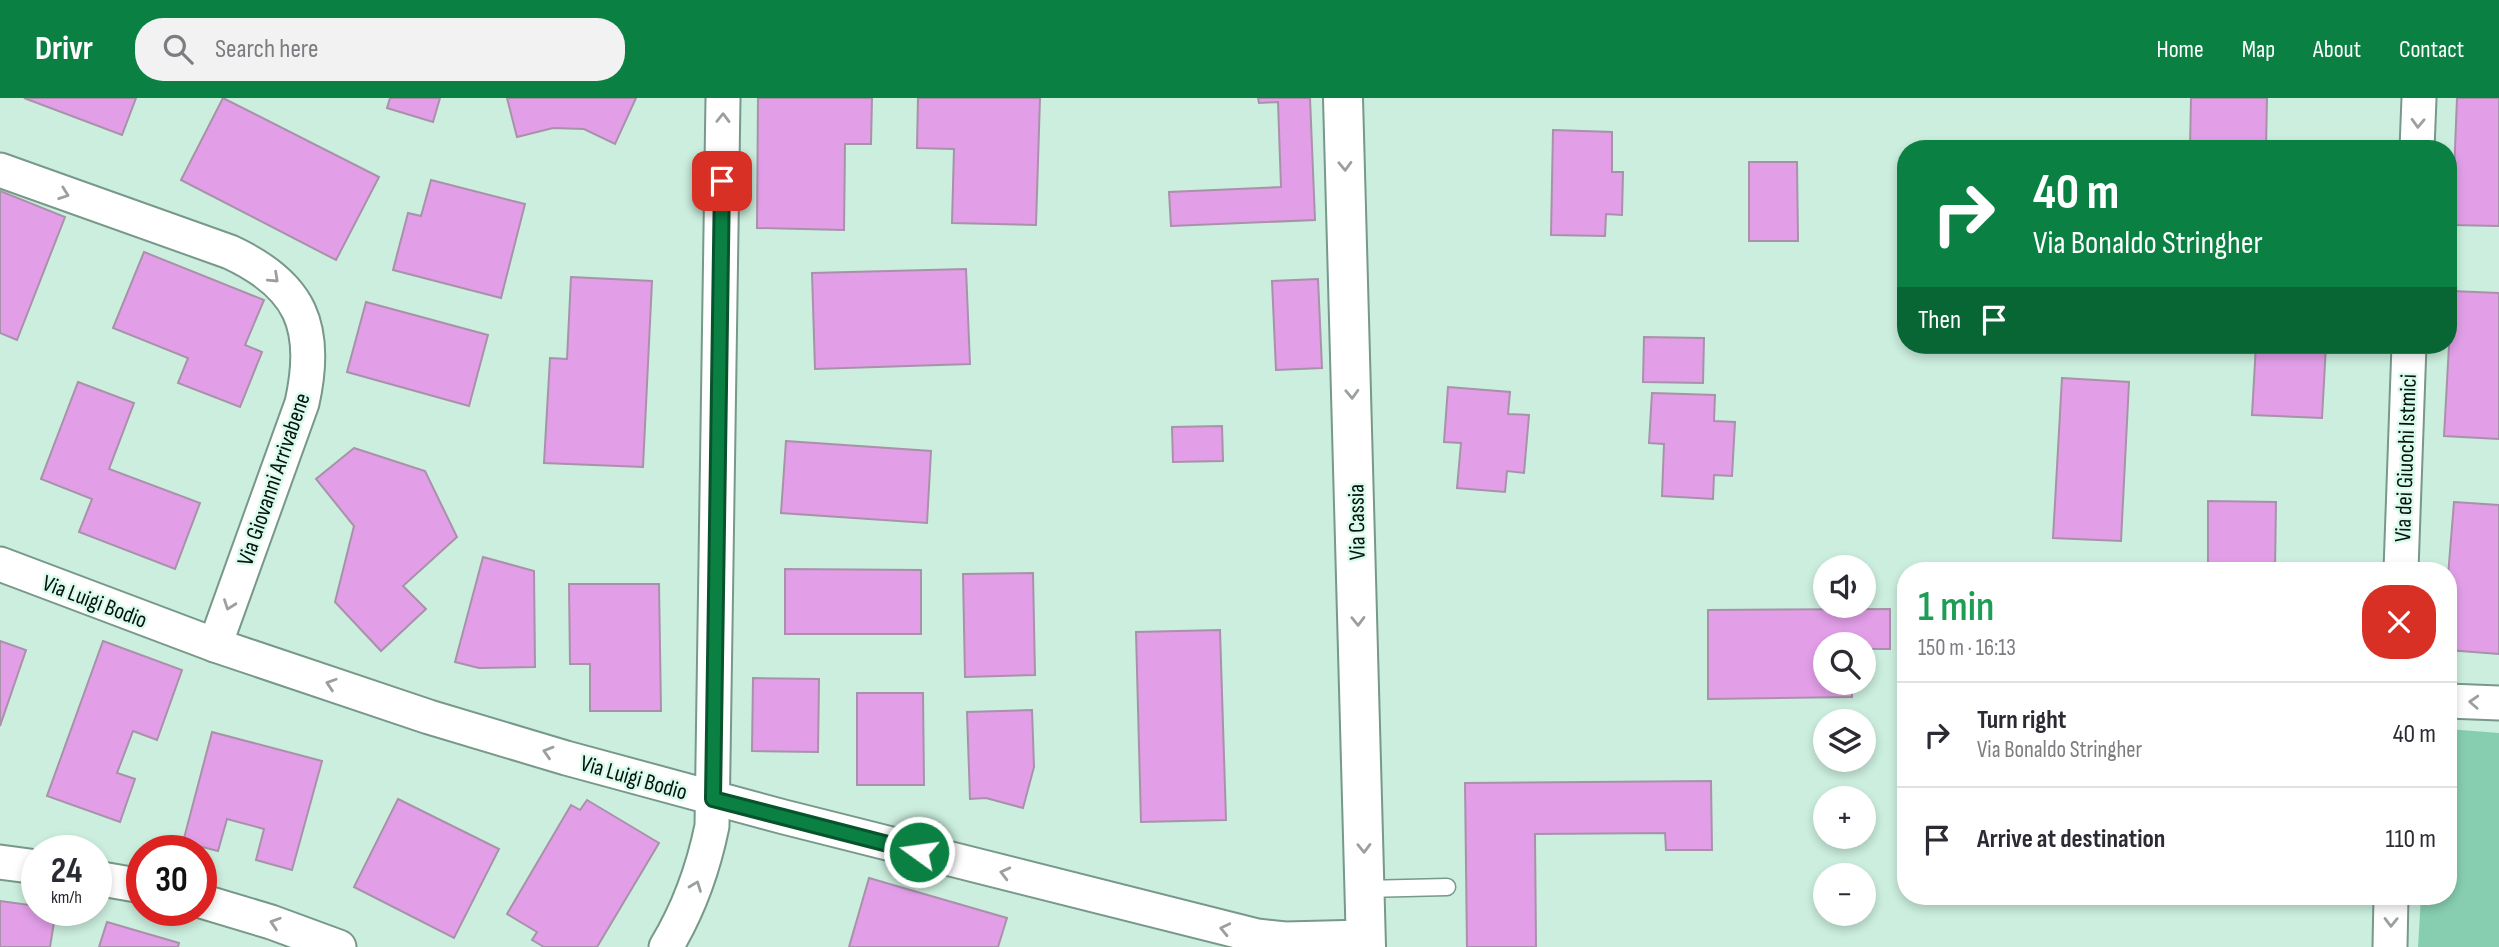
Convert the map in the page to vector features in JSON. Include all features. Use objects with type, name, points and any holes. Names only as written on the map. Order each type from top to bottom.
[{"type":"street","points":[[666,947],[683,917],[698,881],[712,826],[723,98]]},
{"type":"street","name":"Via Cassia","points":[[1343,98],[1366,942]]},
{"type":"street","points":[[2417,140],[2419,98]]},
{"type":"street","name":"Via Giovanni Arrivabene","points":[[0,170],[230,252],[269,272],[288,292],[299,311],[307,335],[309,362],[302,403],[215,645]]},
{"type":"street","name":"Via dei Giuochi Istmici","points":[[2401,562],[2409,354]]},
{"type":"street","name":"Via Luigi Bodio","points":[[0,564],[215,645],[429,717],[713,799],[1257,936],[1366,942]]},
{"type":"street","points":[[2457,701],[2499,703]]},
{"type":"street","points":[[0,862],[21,865]]},
{"type":"street","points":[[2390,947],[2391,905]]},
{"type":"street","points":[[217,906],[339,947]]},
{"type":"lane","points":[[1365,888],[1447,887]]},
{"type":"green space","points":[[2457,730],[2499,733],[2499,947],[2418,947],[2420,905],[2457,905]]},
{"type":"building","points":[[24,98],[136,98],[122,135]]},
{"type":"building","points":[[223,98],[379,177],[336,260],[181,180]]},
{"type":"building","points":[[390,98],[440,98],[433,122],[387,108]]},
{"type":"building","points":[[507,98],[636,98],[615,144],[584,129],[553,128],[517,137]]},
{"type":"building","points":[[758,98],[872,98],[871,144],[845,144],[844,230],[757,228]]},
{"type":"building","points":[[918,98],[1040,98],[1036,225],[952,223],[954,149],[917,148]]},
{"type":"building","points":[[1258,98],[1310,98],[1315,220],[1171,226],[1169,192],[1281,187],[1278,102],[1259,103]]},
{"type":"building","points":[[2191,98],[2267,98],[2266,140],[2190,140]]},
{"type":"building","points":[[2457,98],[2499,98],[2499,226],[2457,225]]},
{"type":"building","points":[[1553,130],[1612,132],[1612,172],[1623,172],[1622,215],[1606,214],[1605,236],[1551,235]]},
{"type":"building","points":[[1749,162],[1797,162],[1798,241],[1749,241]]},
{"type":"building","points":[[431,180],[525,204],[501,298],[393,270],[408,213],[421,216]]},
{"type":"building","points":[[0,191],[65,217],[17,340],[0,333]]},
{"type":"building","points":[[144,252],[264,300],[245,345],[262,352],[240,407],[178,383],[188,358],[113,328]]},
{"type":"building","points":[[966,269],[970,364],[815,369],[812,273]]},
{"type":"building","points":[[571,277],[652,281],[643,467],[544,463],[550,358],[567,359]]},
{"type":"building","points":[[1318,279],[1322,368],[1276,370],[1272,281]]},
{"type":"building","points":[[2457,291],[2499,293],[2499,439],[2444,436],[2449,354],[2457,354]]},
{"type":"building","points":[[366,302],[488,335],[469,406],[347,372]]},
{"type":"building","points":[[1644,337],[1704,338],[1703,383],[1643,382]]},
{"type":"building","points":[[2255,354],[2326,354],[2322,418],[2252,415]]},
{"type":"building","points":[[2062,378],[2129,382],[2121,541],[2053,538]]},
{"type":"building","points":[[78,382],[134,403],[109,469],[200,503],[175,569],[79,532],[92,499],[41,479]]},
{"type":"building","points":[[1448,387],[1510,392],[1508,414],[1529,415],[1524,473],[1507,471],[1505,492],[1457,488],[1461,443],[1444,442]]},
{"type":"building","points":[[1652,393],[1715,395],[1714,421],[1735,422],[1732,476],[1714,475],[1713,499],[1662,496],[1664,444],[1649,443]]},
{"type":"building","points":[[1222,426],[1223,461],[1173,462],[1172,427]]},
{"type":"building","points":[[786,441],[931,451],[927,523],[781,513]]},
{"type":"building","points":[[354,448],[425,471],[457,537],[403,586],[426,609],[381,651],[335,602],[354,526],[316,479]]},
{"type":"building","points":[[2208,501],[2276,502],[2275,562],[2208,562]]},
{"type":"building","points":[[2454,502],[2499,505],[2499,654],[2457,651],[2457,562],[2449,562]]},
{"type":"building","points":[[483,557],[534,571],[535,667],[479,668],[455,662]]},
{"type":"building","points":[[785,569],[921,570],[921,634],[785,634]]},
{"type":"building","points":[[1033,573],[1035,675],[965,677],[963,574]]},
{"type":"building","points":[[569,584],[659,584],[661,711],[590,711],[590,664],[570,664]]},
{"type":"building","points":[[1813,609],[1813,618],[1876,618],[1876,609],[1890,609],[1890,649],[1876,649],[1876,632],[1813,632],[1813,695],[1852,697],[1708,699],[1708,610]]},
{"type":"building","points":[[1220,630],[1226,820],[1141,822],[1136,632]]},
{"type":"building","points":[[0,641],[26,650],[0,726]]},
{"type":"building","points":[[103,641],[182,670],[157,740],[133,731],[117,773],[135,779],[120,822],[47,796]]},
{"type":"building","points":[[753,678],[819,679],[818,752],[752,751]]},
{"type":"building","points":[[857,693],[923,693],[924,785],[857,785]]},
{"type":"building","points":[[1032,710],[1034,767],[1023,808],[986,798],[970,799],[967,712]]},
{"type":"building","points":[[212,732],[322,761],[292,870],[256,860],[264,829],[227,819],[218,851],[217,835],[185,835]]},
{"type":"building","points":[[1711,781],[1712,850],[1666,850],[1665,833],[1535,834],[1536,947],[1467,947],[1465,783]]},
{"type":"building","points":[[398,799],[499,849],[454,938],[354,887]]},
{"type":"building","points":[[587,800],[659,843],[597,947],[544,947],[532,940],[537,932],[507,914],[571,805],[580,810]]},
{"type":"building","points":[[869,878],[1007,918],[998,947],[849,947]]},
{"type":"building","points":[[0,901],[21,904],[21,926],[53,926],[50,947],[0,947]]},
{"type":"building","points":[[112,923],[179,943],[178,947],[99,947],[106,926],[112,926]]},
{"type":"route","points":[[722,181],[713,799],[919,852]]}]
